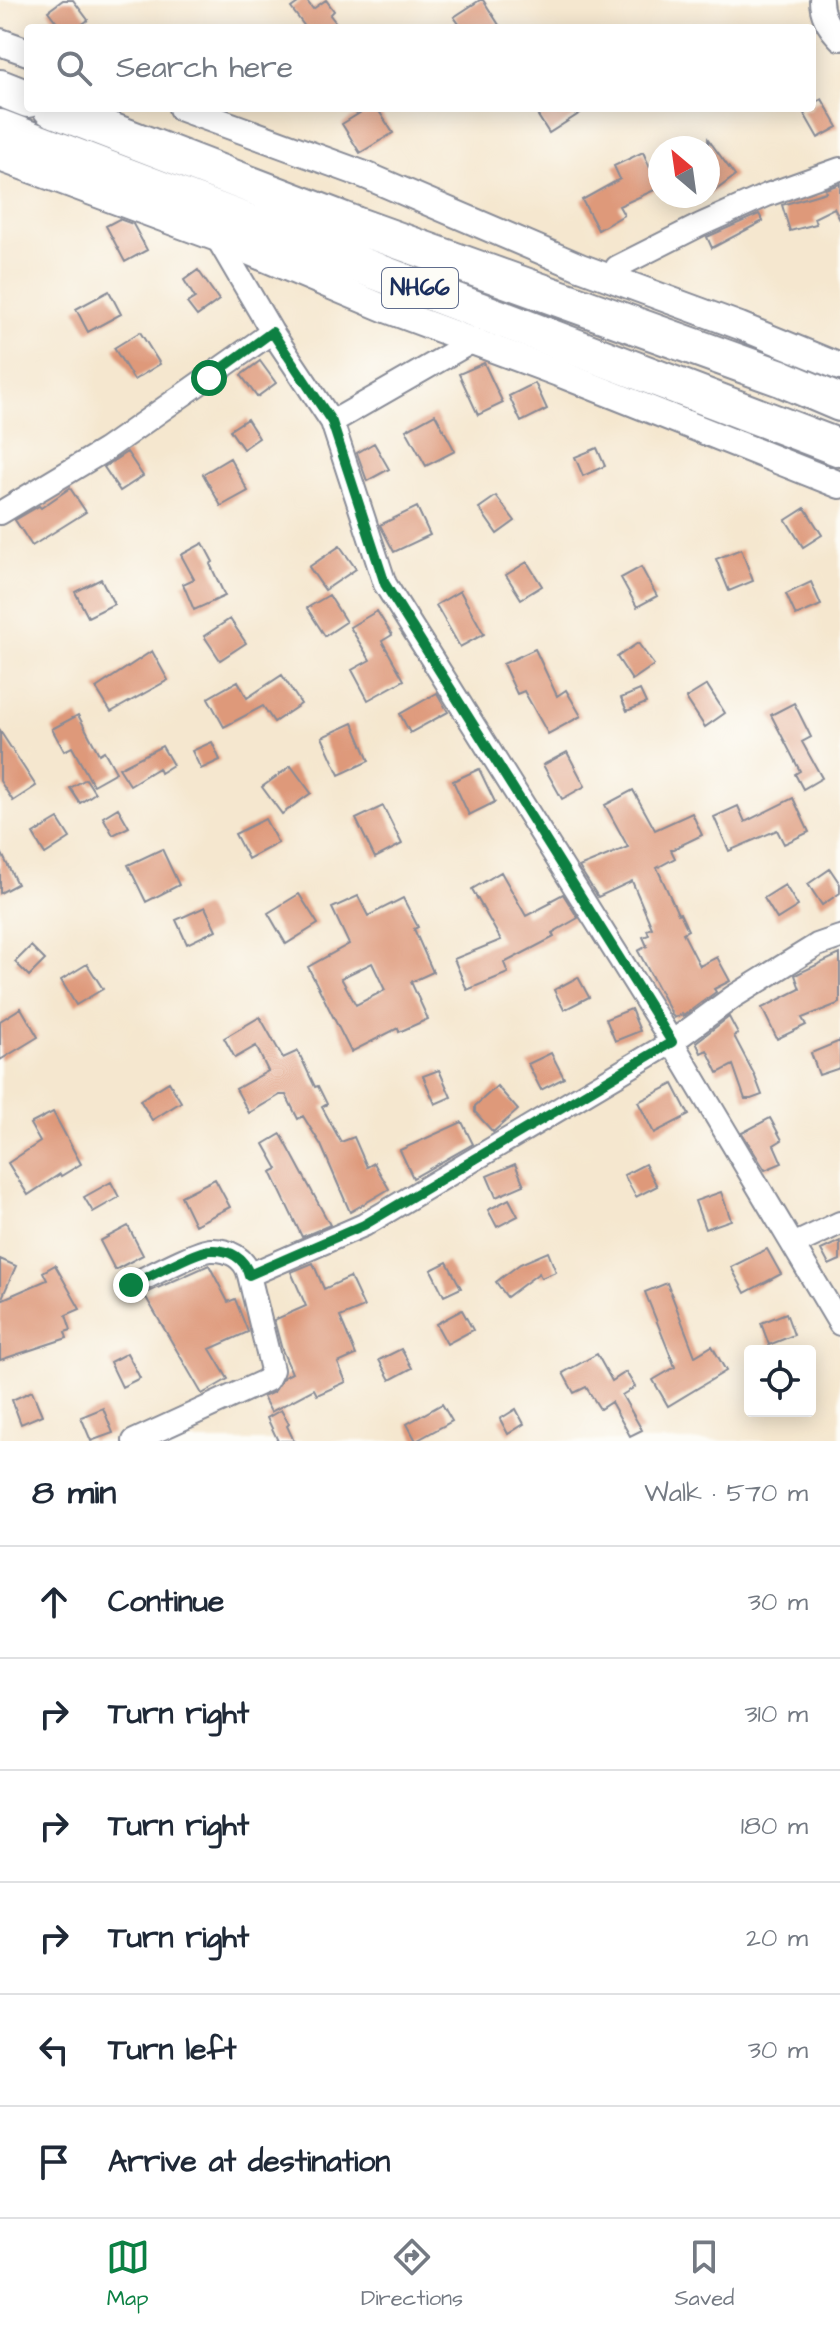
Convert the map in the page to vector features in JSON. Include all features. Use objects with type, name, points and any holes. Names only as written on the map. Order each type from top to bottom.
[{"type":"highway","points":[[0,88],[24,97]]},
{"type":"highway","name":"NH66","points":[[61,112],[355,225],[781,378],[840,403]]},
{"type":"highway","name":"NH66","points":[[0,128],[840,448]]},
{"type":"street","points":[[821,0],[821,10],[831,30],[840,39]]},
{"type":"street","points":[[0,42],[24,51]]},
{"type":"street","points":[[193,112],[365,175],[580,267],[840,367]]},
{"type":"street","points":[[0,158],[217,238],[386,309],[840,485]]},
{"type":"street","points":[[617,267],[767,195],[840,169]]},
{"type":"street","points":[[217,238],[272,332],[332,422],[385,584],[672,1042],[840,1324]]},
{"type":"street","points":[[0,513],[105,450],[272,332]]},
{"type":"street","points":[[332,422],[473,341]]},
{"type":"street","points":[[249,1275],[364,1225],[672,1042],[733,997],[817,945],[840,937]]},
{"type":"street","points":[[793,1245],[840,1223]]},
{"type":"street","points":[[131,1285],[209,1250],[228,1252],[240,1259],[247,1264],[272,1370],[267,1380],[229,1400],[134,1441]]},
{"type":"building","points":[[63,0],[73,0],[88,20],[82,24],[58,24],[48,11]]},
{"type":"building","points":[[306,0],[313,9],[326,0],[334,11],[330,15],[337,24],[303,24],[291,8]]},
{"type":"building","points":[[483,0],[498,24],[459,24],[454,17]]},
{"type":"building","points":[[822,99],[838,127],[818,138],[803,112],[816,112],[816,102]]},
{"type":"building","points":[[362,112],[380,112],[393,133],[360,153],[342,124]]},
{"type":"building","points":[[536,112],[582,112],[549,133]]},
{"type":"building","points":[[643,152],[648,163],[648,193],[619,206],[624,215],[598,230],[582,200],[620,179],[614,166]]},
{"type":"building","points":[[720,155],[735,176],[720,187]]},
{"type":"building","points":[[840,184],[840,220],[834,208],[814,218],[816,224],[790,231],[782,205],[826,192],[825,189]]},
{"type":"building","points":[[759,214],[763,221],[712,248],[707,237]]},
{"type":"building","points":[[119,219],[133,224],[147,250],[125,262],[106,226]]},
{"type":"building","points":[[198,270],[219,300],[197,316],[187,303],[195,298],[184,280]]},
{"type":"building","points":[[109,291],[121,314],[88,332],[76,309]]},
{"type":"building","points":[[140,332],[160,364],[134,380],[114,348]]},
{"type":"building","points":[[260,361],[276,383],[257,397],[241,375]]},
{"type":"building","points":[[484,363],[503,403],[478,415],[459,374]]},
{"type":"building","points":[[535,383],[547,409],[521,422],[509,396]]},
{"type":"building","points":[[435,414],[455,451],[426,466],[406,430]]},
{"type":"building","points":[[247,419],[259,438],[243,449],[230,430]]},
{"type":"building","points":[[374,443],[389,469],[367,481],[357,453]]},
{"type":"building","points":[[597,448],[605,466],[583,476],[575,457]]},
{"type":"building","points":[[127,452],[143,476],[120,491],[104,467]]},
{"type":"building","points":[[230,458],[248,491],[221,506],[203,474]]},
{"type":"building","points":[[70,488],[86,512],[32,546],[15,520],[39,506],[41,508]]},
{"type":"building","points":[[496,496],[515,521],[497,534],[479,508]]},
{"type":"building","points":[[417,507],[430,535],[394,552],[380,525]]},
{"type":"building","points":[[805,508],[822,535],[803,547],[786,520]]},
{"type":"building","points":[[203,543],[225,596],[194,610],[183,584],[194,579],[181,555]]},
{"type":"building","points":[[340,546],[356,569],[325,590],[309,567]]},
{"type":"building","points":[[741,549],[753,581],[729,591],[716,559]]},
{"type":"building","points":[[527,562],[542,586],[521,599],[506,575]]},
{"type":"building","points":[[641,567],[657,596],[637,607],[621,578]]},
{"type":"building","points":[[101,579],[114,604],[88,617],[75,592]]},
{"type":"building","points":[[811,582],[821,605],[796,616],[786,594]]},
{"type":"building","points":[[460,591],[484,634],[460,647],[436,605]]},
{"type":"building","points":[[329,595],[346,622],[325,636],[307,608]]},
{"type":"building","points":[[377,611],[392,635],[382,641],[404,680],[368,700],[352,670],[370,660],[350,627]]},
{"type":"building","points":[[230,619],[246,643],[220,660],[204,636]]},
{"type":"building","points":[[638,643],[654,665],[632,680],[617,657]]},
{"type":"building","points":[[535,649],[557,696],[566,690],[581,716],[548,734],[524,691],[517,694],[503,664]]},
{"type":"building","points":[[152,651],[168,680],[111,712],[96,688]]},
{"type":"building","points":[[282,675],[301,704],[274,722],[263,706],[224,727],[208,698],[238,681],[247,698]]},
{"type":"building","points":[[707,685],[725,713],[705,727],[686,698]]},
{"type":"building","points":[[640,690],[646,703],[627,711],[621,698]]},
{"type":"building","points":[[437,693],[448,712],[410,733],[400,714]]},
{"type":"building","points":[[794,703],[811,737],[802,742],[822,778],[803,789],[795,774],[800,771],[771,715]]},
{"type":"building","points":[[78,715],[99,754],[104,751],[116,772],[93,785],[72,747],[64,751],[52,729]]},
{"type":"building","points":[[353,723],[369,761],[339,775],[322,737]]},
{"type":"building","points":[[0,731],[36,786],[13,801],[0,781]]},
{"type":"building","points":[[212,742],[220,760],[201,769],[192,751]]},
{"type":"building","points":[[162,746],[173,765],[160,773],[158,768],[130,785],[119,768]]},
{"type":"building","points":[[567,752],[585,786],[562,799],[543,765]]},
{"type":"building","points":[[291,766],[311,793],[282,814],[262,787]]},
{"type":"building","points":[[479,769],[495,802],[469,815],[453,781]]},
{"type":"building","points":[[86,779],[95,793],[80,803],[70,788]]},
{"type":"building","points":[[633,790],[655,830],[692,813],[702,835],[671,850],[675,858],[657,868],[688,930],[683,933],[700,966],[717,957],[730,981],[714,989],[716,992],[683,1016],[674,1018],[638,951],[647,946],[643,937],[649,935],[647,930],[652,928],[632,881],[598,897],[579,867],[628,847],[605,805]]},
{"type":"building","points":[[793,798],[809,832],[784,844],[777,830],[729,851],[714,817],[738,806],[745,822]]},
{"type":"building","points":[[383,806],[402,844],[375,858],[356,819]]},
{"type":"building","points":[[118,808],[129,827],[113,835],[103,817]]},
{"type":"building","points":[[58,819],[70,838],[45,854],[33,834]]},
{"type":"building","points":[[265,819],[278,843],[248,859],[235,834]]},
{"type":"building","points":[[162,849],[179,885],[146,902],[128,865]]},
{"type":"building","points":[[0,850],[17,884],[0,893]]},
{"type":"building","points":[[830,869],[840,884],[840,893],[822,905],[808,884]]},
{"type":"building","points":[[501,872],[526,916],[563,894],[578,918],[552,933],[554,937],[504,963],[508,973],[467,990],[454,959],[501,940],[472,889]]},
{"type":"building","points":[[785,885],[798,906],[777,919],[764,898]]},
{"type":"building","points":[[299,894],[318,924],[286,944],[268,913]]},
{"type":"building","points":[[358,896],[368,916],[403,898],[418,927],[414,929],[433,972],[411,982],[428,1019],[399,1032],[398,1028],[351,1052],[308,967],[349,944],[332,908]],"holes":[[[372,963],[385,990],[356,1005],[341,978]]]},
{"type":"building","points":[[205,907],[216,930],[187,944],[176,920]]},
{"type":"building","points":[[31,946],[45,960],[29,976],[15,962]]},
{"type":"building","points":[[840,954],[840,1003],[802,1018],[806,1025],[777,1039],[762,1008],[800,989],[795,975]]},
{"type":"building","points":[[87,964],[103,989],[76,1005],[61,980]]},
{"type":"building","points":[[578,977],[589,997],[564,1010],[554,990]]},
{"type":"building","points":[[21,1008],[38,1037],[0,1060],[0,1021]]},
{"type":"building","points":[[631,1009],[640,1031],[615,1041],[606,1019]]},
{"type":"building","points":[[260,1017],[283,1058],[298,1051],[327,1104],[322,1107],[341,1142],[354,1137],[367,1167],[374,1163],[389,1189],[350,1212],[321,1145],[303,1116],[298,1119],[286,1095],[280,1095],[249,1113],[236,1089],[268,1071],[256,1046],[235,1058],[224,1038]]},
{"type":"building","points":[[729,1017],[738,1034],[734,1036],[762,1095],[751,1099],[745,1099],[733,1065],[718,1073],[707,1050],[701,1053],[696,1042]]},
{"type":"building","points":[[840,1041],[840,1068],[819,1075],[811,1053]]},
{"type":"building","points":[[551,1053],[564,1078],[541,1090],[528,1064]]},
{"type":"building","points":[[439,1070],[451,1097],[435,1104],[423,1076]]},
{"type":"building","points":[[169,1082],[181,1102],[152,1120],[140,1100]]},
{"type":"building","points":[[673,1084],[689,1115],[654,1133],[638,1102]]},
{"type":"building","points":[[497,1086],[518,1110],[493,1132],[475,1112],[475,1106]]},
{"type":"building","points":[[53,1112],[81,1164],[28,1195],[8,1163],[40,1142],[30,1124]]},
{"type":"building","points":[[770,1118],[782,1140],[774,1145],[782,1163],[765,1170],[742,1133]]},
{"type":"building","points":[[462,1122],[473,1144],[413,1178],[400,1150]]},
{"type":"building","points":[[281,1134],[330,1225],[302,1237],[271,1172],[278,1169],[264,1144]]},
{"type":"building","points":[[515,1164],[524,1185],[496,1197],[487,1176]]},
{"type":"building","points":[[645,1164],[657,1186],[636,1197],[624,1175]]},
{"type":"building","points":[[215,1179],[230,1207],[195,1225],[181,1196]]},
{"type":"building","points":[[111,1182],[119,1197],[93,1212],[84,1197]]},
{"type":"building","points":[[721,1192],[731,1220],[705,1229],[695,1201]]},
{"type":"building","points":[[509,1199],[518,1216],[497,1227],[488,1210]]},
{"type":"building","points":[[128,1226],[143,1255],[115,1270],[100,1241]]},
{"type":"building","points":[[840,1241],[840,1260],[829,1265],[821,1250]]},
{"type":"building","points":[[767,1249],[781,1274],[745,1293],[731,1267]]},
{"type":"building","points":[[548,1252],[556,1272],[541,1278],[539,1273],[507,1297],[496,1282],[520,1264]]},
{"type":"building","points":[[0,1259],[16,1266],[1,1300],[47,1280],[43,1272],[55,1265],[80,1309],[66,1315],[71,1330],[65,1332],[67,1338],[0,1360]]},
{"type":"building","points":[[447,1262],[461,1288],[444,1296],[431,1270]]},
{"type":"building","points":[[313,1263],[324,1289],[350,1277],[364,1307],[340,1317],[356,1355],[338,1363],[346,1382],[317,1395],[314,1389],[271,1412],[263,1397],[274,1392],[284,1377],[292,1373],[274,1320],[306,1306],[291,1272]]},
{"type":"building","points":[[209,1265],[228,1302],[235,1299],[248,1332],[210,1349],[228,1379],[202,1394],[144,1294]]},
{"type":"building","points":[[667,1283],[695,1356],[712,1346],[726,1371],[668,1406],[653,1380],[675,1367],[645,1292]]},
{"type":"building","points":[[462,1310],[473,1330],[447,1344],[436,1324]]},
{"type":"building","points":[[786,1313],[794,1335],[769,1345],[761,1323]]},
{"type":"building","points":[[401,1349],[412,1368],[390,1380],[379,1360]]},
{"type":"building","points":[[127,1353],[140,1378],[122,1387],[110,1362]]},
{"type":"building","points":[[597,1354],[612,1381],[626,1372],[635,1387],[622,1395],[642,1430],[630,1436],[611,1402],[600,1409],[586,1387],[574,1393],[563,1373]]},
{"type":"building","points":[[32,1391],[42,1415],[21,1424],[12,1400]]},
{"type":"building","points":[[442,1404],[452,1421],[416,1441],[407,1424]]},
{"type":"building","points":[[103,1408],[113,1433],[91,1441],[81,1417]]},
{"type":"building","points":[[516,1409],[524,1424],[508,1434],[500,1419]]},
{"type":"building","points":[[281,1410],[294,1441],[278,1441],[267,1418]]},
{"type":"route","points":[[131,1285],[209,1250],[228,1252],[240,1259],[247,1264],[249,1275],[309,1250],[364,1225],[672,1042],[385,584],[332,422],[272,332],[209,378]]}]
